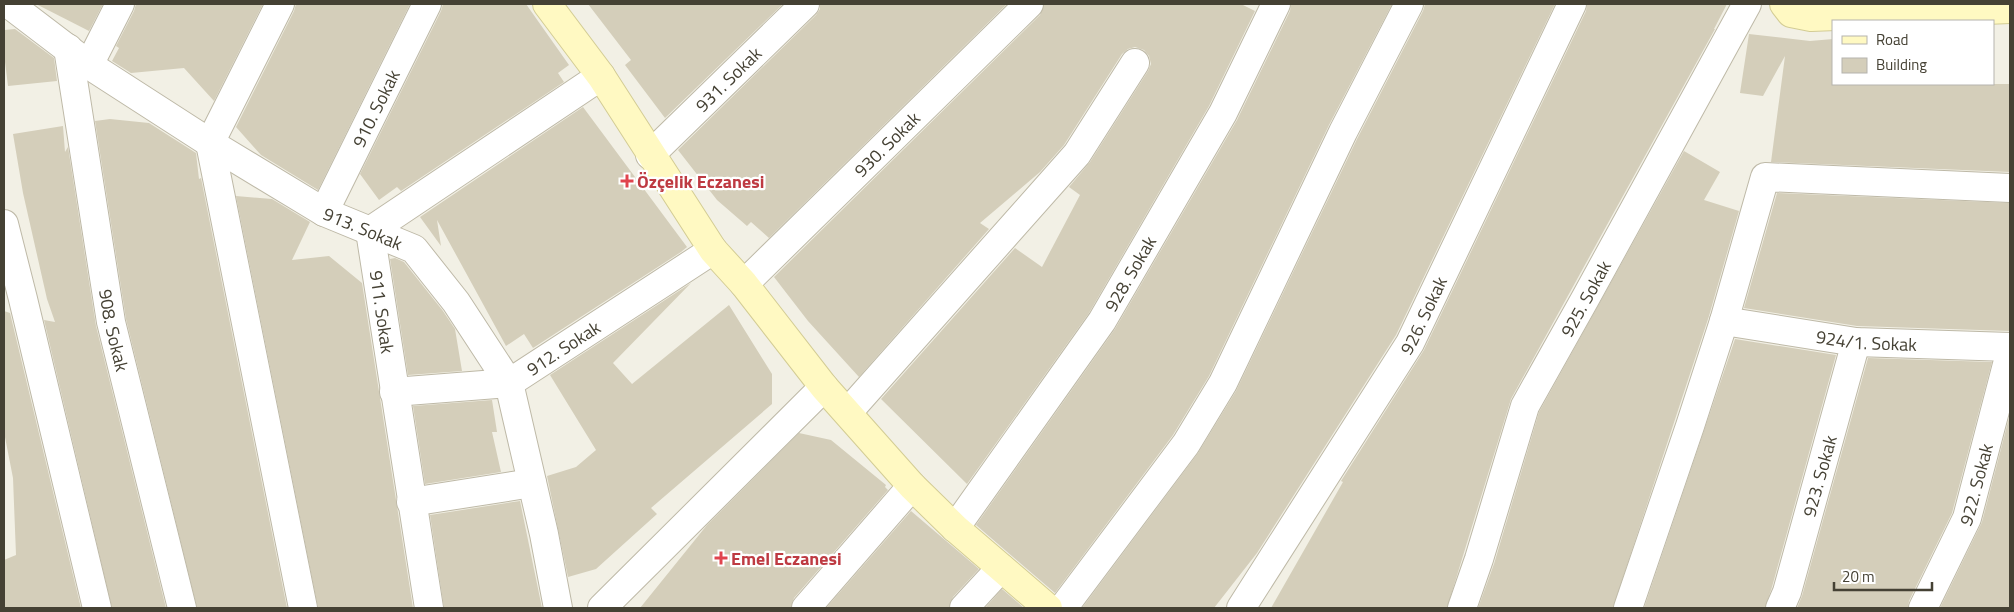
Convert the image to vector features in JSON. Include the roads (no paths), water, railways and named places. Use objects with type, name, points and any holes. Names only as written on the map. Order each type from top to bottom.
[{"type":"street","name":"913. Sokak","points":[[9,4],[89,65],[210,144],[324,212],[414,249],[456,302],[509,383],[558,608]]},
{"type":"street","points":[[89,65],[120,4]]},
{"type":"street","points":[[280,4],[210,144],[303,608]]},
{"type":"street","name":"910. Sokak","points":[[324,212],[427,4]]},
{"type":"street","name":"931. Sokak","points":[[650,155],[806,4]]},
{"type":"street","name":"930. Sokak","points":[[744,284],[1029,4]]},
{"type":"street","points":[[1063,608],[1186,444],[1222,383],[1344,132],[1409,4]]},
{"type":"street","name":"926. Sokak","points":[[1242,608],[1410,343],[1572,4]]},
{"type":"street","name":"925. Sokak","points":[[1462,608],[1479,559],[1524,406],[1585,300],[1747,4]]},
{"type":"street","points":[[1784,4],[1791,13],[1811,17],[2010,9]]},
{"type":"street","name":"928. Sokak","points":[[955,528],[1102,320],[1223,113],[1271,5]]},
{"type":"street","points":[[555,7],[712,250],[744,284],[824,388],[848,412],[912,486],[955,528],[1048,608]]},
{"type":"street","name":"908. Sokak","points":[[68,48],[111,322],[182,608]]},
{"type":"street","points":[[848,412],[1078,154],[1136,63]]},
{"type":"street","points":[[370,231],[600,76]]},
{"type":"street","points":[[1628,608],[1724,320],[1765,177],[2010,188]]},
{"type":"street","points":[[4,224],[14,295],[96,608]]},
{"type":"street","name":"911. Sokak","points":[[370,231],[429,608]]},
{"type":"street","name":"912. Sokak","points":[[394,392],[509,383],[712,250]]},
{"type":"street","name":"924/1. Sokak","points":[[1724,320],[1856,342],[2010,348]]},
{"type":"street","name":"923. Sokak","points":[[1780,608],[1787,592],[1856,342]]},
{"type":"street","name":"922. Sokak","points":[[1924,608],[1967,518],[2010,353]]},
{"type":"street","points":[[602,608],[824,388]]},
{"type":"street","points":[[411,502],[532,483]]},
{"type":"street","points":[[806,608],[912,486]]},
{"type":"street","points":[[964,608],[1001,568]]},
{"type":"place","name":"Özçelik Eczanesi","points":[[627,181]]},
{"type":"place","name":"Emel Eczanesi","points":[[721,558]]}]
